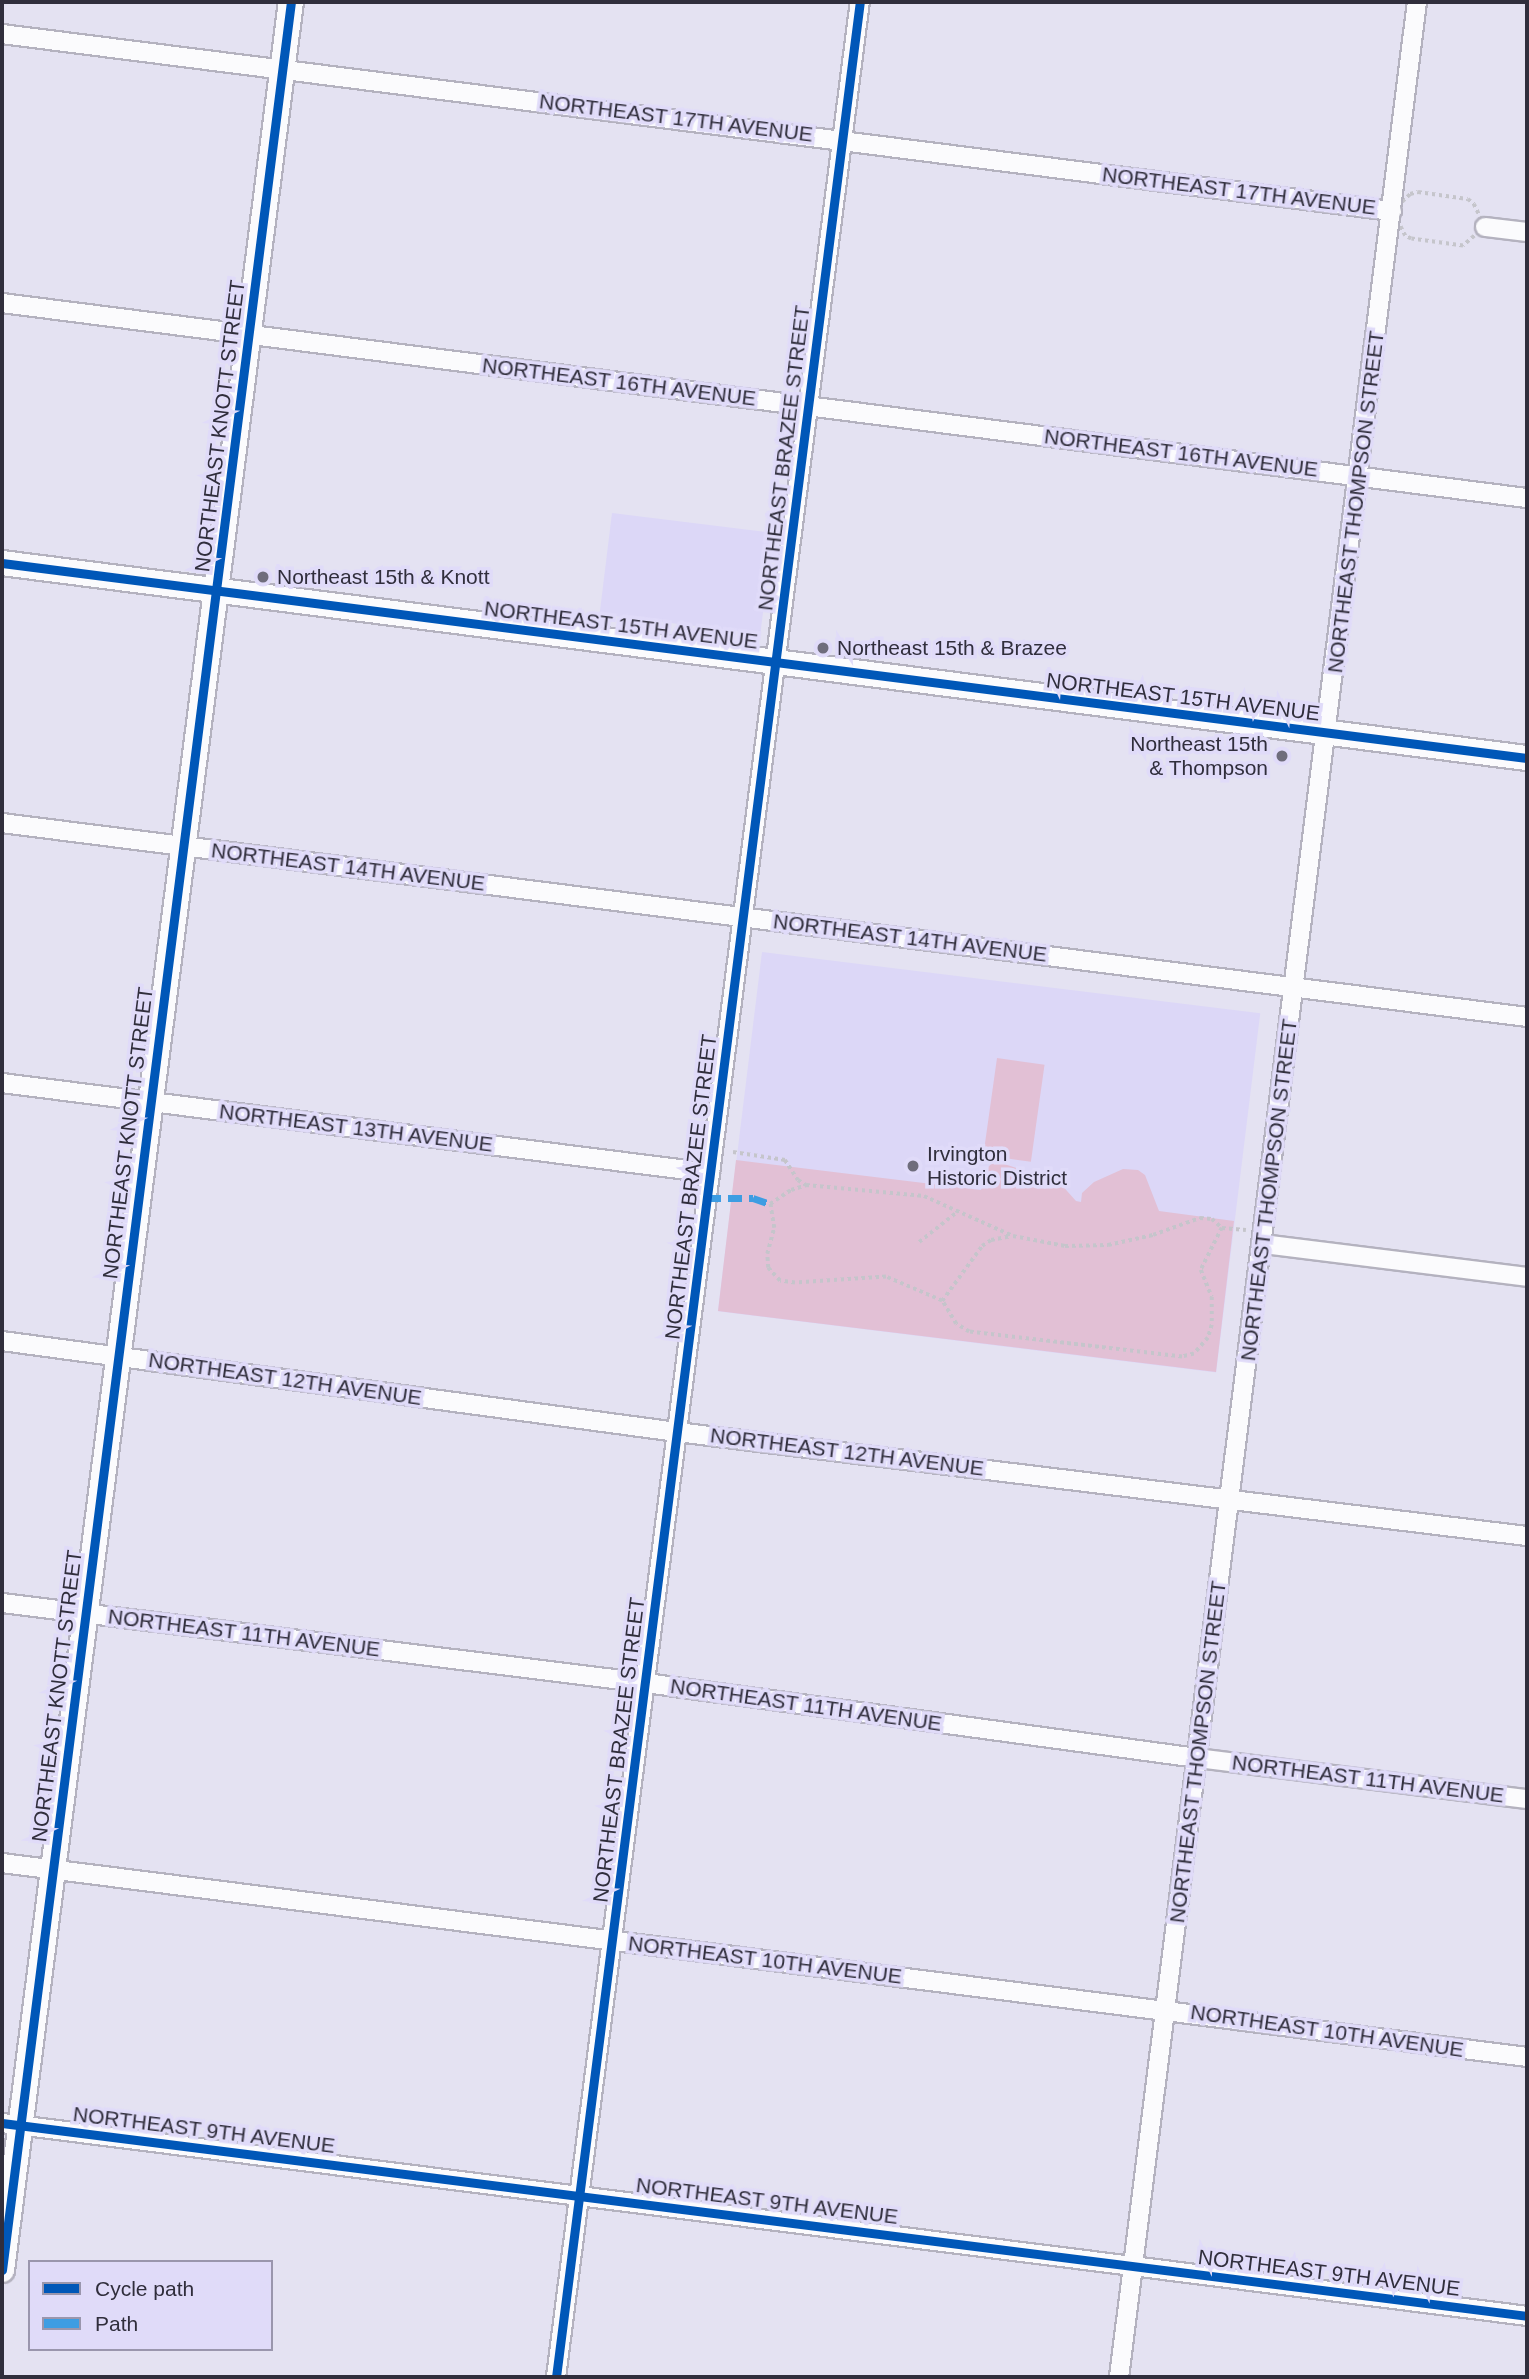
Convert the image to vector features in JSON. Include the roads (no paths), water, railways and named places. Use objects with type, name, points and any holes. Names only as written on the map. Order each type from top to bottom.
[{"type":"street","name":"NORTHEAST KNOTT STREET","points":[[2,2270],[11,2124],[53,1870],[291,2]]},
{"type":"street","name":"NORTHEAST BRAZEE STREET","points":[[556,2377],[860,2]]},
{"type":"street","name":"NORTHEAST THOMPSON STREET","points":[[1119,2377],[1417,2]]},
{"type":"street","name":"NORTHEAST 17TH AVENUE","points":[[2,34],[1392,211]]},
{"type":"street","points":[[1485,227],[1527,232]]},
{"type":"street","name":"NORTHEAST 16TH AVENUE","points":[[2,303],[1527,498]]},
{"type":"street","name":"NORTHEAST 15TH AVENUE","points":[[2,564],[1527,758]]},
{"type":"street","name":"NORTHEAST 14TH AVENUE","points":[[2,822],[1527,1017]]},
{"type":"street","name":"NORTHEAST 13TH AVENUE","points":[[2,1083],[710,1172]]},
{"type":"street","points":[[1263,1244],[1527,1277]]},
{"type":"street","name":"NORTHEAST 12TH AVENUE","points":[[2,1341],[677,1432],[1527,1536]]},
{"type":"street","name":"NORTHEAST 11TH AVENUE","points":[[2,1603],[646,1683],[1196,1758],[1527,1799]]},
{"type":"street","name":"NORTHEAST 10TH AVENUE","points":[[2,1863],[1527,2057]]},
{"type":"street","name":"NORTHEAST 9TH AVENUE","points":[[11,2124],[1527,2316]]},
{"type":"place","name":"Northeast 15th & Knott","points":[[263,577]]},
{"type":"place","name":"Northeast 15th & Brazee","points":[[823,648]]},
{"type":"place","name":"Northeast 15th & Thompson","points":[[1282,756]]},
{"type":"place","name":"Irvington Historic District","points":[[913,1166]]}]
